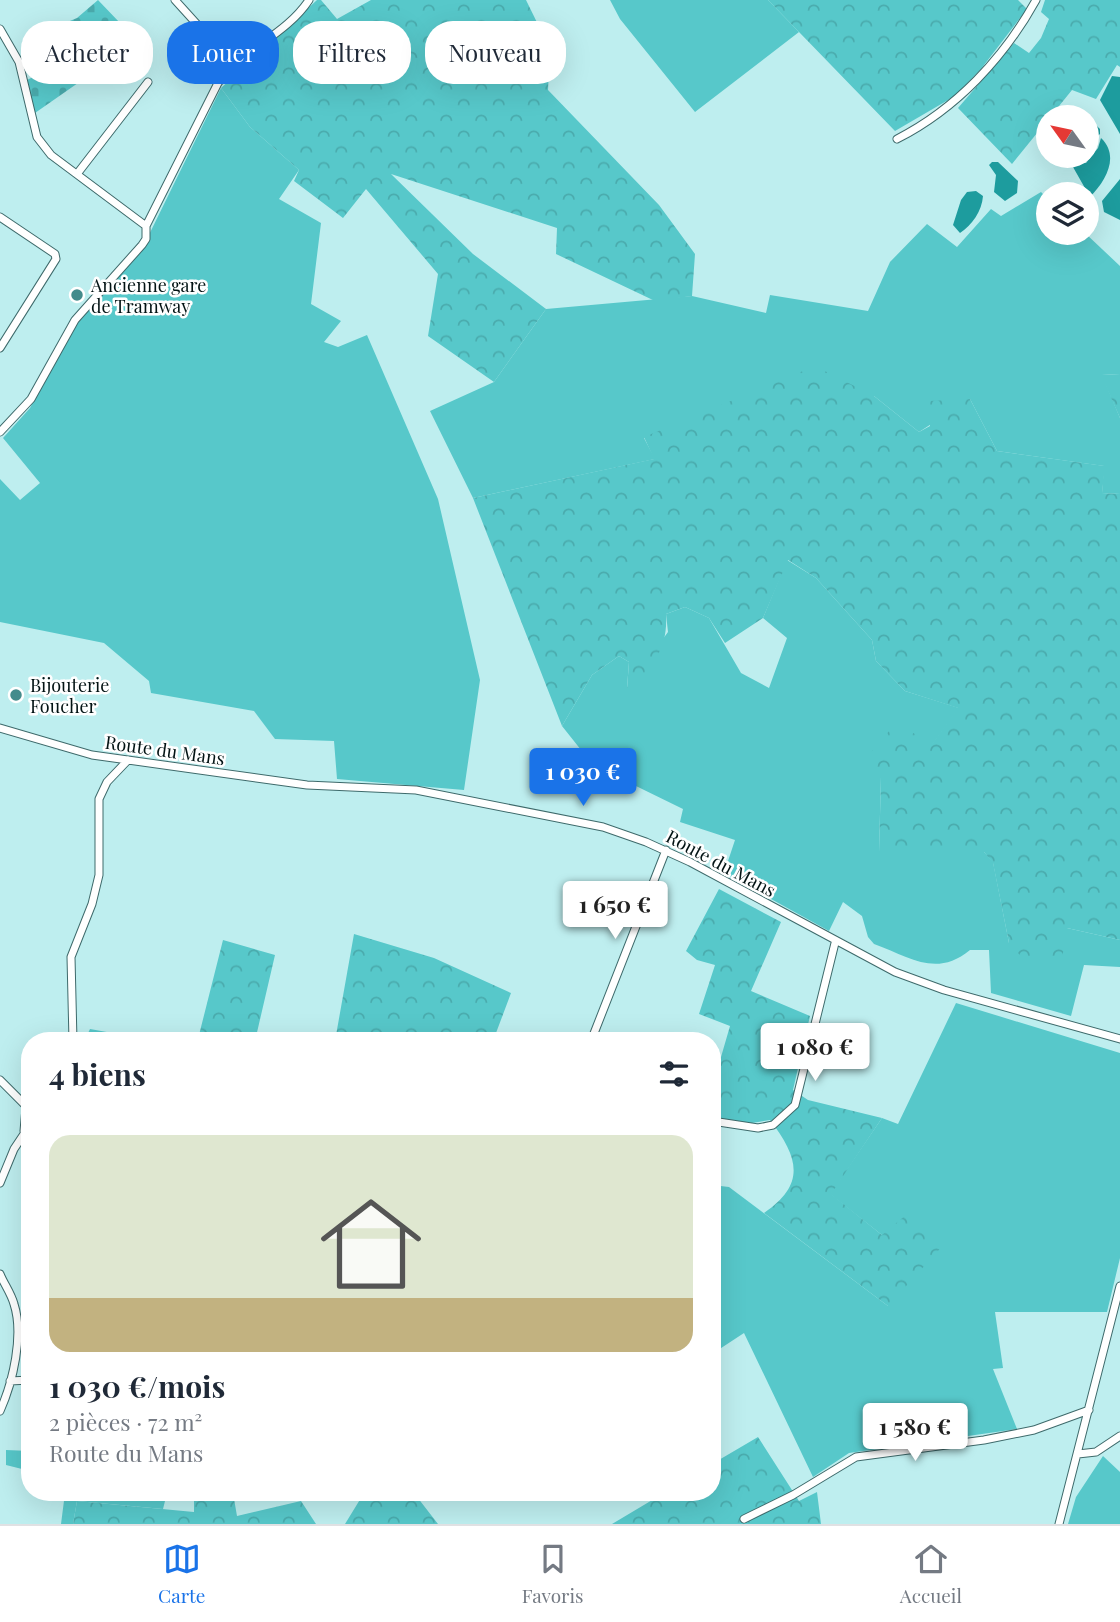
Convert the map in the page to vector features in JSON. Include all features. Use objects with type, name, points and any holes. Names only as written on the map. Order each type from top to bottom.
[{"type":"street","points":[[175,0],[194,21]]},
{"type":"street","points":[[279,30],[309,0]]},
{"type":"street","points":[[898,139],[938,115],[963,95],[1010,40],[1036,0]]},
{"type":"street","points":[[0,29],[19,62],[39,142],[146,226]]},
{"type":"street","points":[[78,174],[146,84]]},
{"type":"street","points":[[0,432],[31,399],[70,327],[146,239],[146,226],[206,101],[218,84]]},
{"type":"street","points":[[0,217],[55,254],[56,259],[0,348]]},
{"type":"street","name":"Route du Mans","points":[[0,728],[61,748],[128,760],[307,785],[416,790],[603,827],[666,850],[835,943],[923,983],[1120,1039]]},
{"type":"street","points":[[73,1032],[72,957],[92,904],[99,875],[99,799],[103,788],[128,760]]},
{"type":"street","points":[[595,1032],[666,850]]},
{"type":"street","points":[[721,1123],[738,1128],[773,1125],[795,1105],[835,943]]},
{"type":"street","points":[[0,1080],[21,1102]]},
{"type":"street","points":[[0,1183],[21,1140]]},
{"type":"street","points":[[0,1274],[16,1313],[17,1338],[10,1381],[0,1411]]},
{"type":"street","points":[[1059,1524],[1120,1286]]},
{"type":"street","points":[[10,1381],[21,1380]]},
{"type":"street","points":[[744,1519],[793,1495],[856,1457],[984,1440],[1034,1430],[1089,1410]]},
{"type":"street","points":[[1078,1454],[1096,1452],[1120,1437]]},
{"type":"green space","points":[[98,0],[118,21],[70,21]]},
{"type":"green space","points":[[317,0],[321,0],[337,19],[371,0],[526,0],[536,21],[425,21],[425,84],[548,84],[548,90],[659,205],[695,254],[692,296],[655,301],[556,254],[557,228],[391,174],[473,254],[546,309],[494,382],[428,336],[438,274],[366,189],[343,218],[294,181],[299,170],[250,127],[221,88],[225,84],[279,84],[279,35],[293,22],[293,84],[411,84],[411,21],[294,21]]},
{"type":"green space","points":[[610,0],[768,0],[799,32],[695,112],[620,19]]},
{"type":"green space","points":[[768,0],[1018,0],[1027,9],[981,69],[955,96],[895,131]]},
{"type":"green space","points":[[1045,0],[1120,0],[1120,67],[1117,65],[1096,99],[1072,90],[1060,105],[1036,105],[1036,134],[1012,164],[958,108],[1014,43],[1029,53],[1041,38],[1049,19],[1041,12]]},
{"type":"green space","points":[[28,84],[77,84],[35,113]]},
{"type":"green space","points":[[221,88],[250,127],[299,170],[279,199],[321,223],[311,304],[341,321],[324,342],[338,347],[367,335],[438,499],[480,680],[464,790],[337,779],[334,741],[275,739],[254,711],[151,693],[149,681],[104,643],[0,622],[0,479],[20,500],[40,483],[3,438],[30,408],[72,329],[141,251]]},
{"type":"green space","points":[[1036,195],[1036,245],[1098,245],[1120,266],[1120,374],[1102,375],[1120,418],[1120,494],[1102,493],[1104,466],[997,451],[970,399],[919,432],[874,396],[644,438],[655,459],[473,498],[430,411],[494,382],[546,309],[692,296],[766,313],[770,295],[868,311],[890,262],[927,224],[957,247],[991,209],[1001,216]]},
{"type":"green space","points":[[815,366],[874,396],[919,432],[930,426],[929,401],[970,399],[997,451],[1105,466],[1102,493],[1120,494],[1120,940],[1067,928],[1062,959],[1027,963],[1009,943],[993,863],[984,852],[879,852],[881,778],[865,759],[896,723],[932,744],[958,708],[905,691],[876,661],[872,640],[816,578],[788,560],[763,618],[725,643],[709,618],[685,607],[666,614],[662,647],[631,690],[627,689],[629,662],[619,656],[592,675],[562,726],[473,498],[654,459],[644,437]]},
{"type":"green space","points":[[1120,374],[1120,418],[1101,375]]},
{"type":"green space","points":[[787,560],[816,578],[872,640],[876,661],[905,691],[959,708],[932,745],[881,777],[879,851],[984,852],[993,862],[1009,943],[1067,928],[1120,940],[1120,967],[1084,965],[1071,1016],[991,993],[989,950],[970,950],[946,963],[934,964],[911,959],[874,944],[868,937],[862,916],[843,902],[829,931],[724,873],[735,840],[680,822],[683,809],[593,765],[562,726],[592,675],[619,656],[629,662],[627,688],[668,632],[666,614],[685,607],[709,618],[741,673],[769,688],[787,638],[763,618]]},
{"type":"green space","points":[[719,889],[781,922],[751,991],[810,1016],[793,1090],[808,1100],[882,1118],[831,1194],[882,1235],[907,1214],[946,1242],[888,1306],[764,1213],[787,1192],[794,1170],[792,1158],[770,1120],[746,1124],[721,1119],[721,1057],[730,1026],[699,1014],[715,965],[697,960],[686,951]]},
{"type":"green space","points":[[354,934],[434,958],[511,993],[496,1032],[337,1032]]},
{"type":"green space","points":[[223,940],[275,955],[257,1032],[200,1032]]},
{"type":"green space","points":[[956,1003],[1120,1053],[1120,1258],[1107,1312],[995,1312],[1003,1368],[993,1369],[1017,1429],[849,1453],[813,1477],[744,1333],[721,1348],[721,1186],[729,1187],[888,1306],[882,1235],[830,1194],[882,1118],[898,1124]]},
{"type":"green space","points":[[758,1437],[799,1501],[817,1492],[821,1524],[612,1524],[651,1501],[721,1501],[721,1459]]},
{"type":"green space","points":[[6,1450],[21,1451],[21,1469],[6,1465]]},
{"type":"green space","points":[[1103,1456],[1120,1472],[1120,1524],[1068,1524],[1076,1497]]},
{"type":"green space","points":[[64,1501],[77,1501],[73,1524],[61,1524]]},
{"type":"green space","points":[[77,1501],[165,1501],[163,1509]]},
{"type":"green space","points":[[77,1501],[194,1512],[194,1501],[234,1501],[237,1516],[301,1501],[316,1524],[73,1524]]},
{"type":"green space","points":[[359,1501],[420,1501],[438,1524],[345,1524]]},
{"type":"shaded area","points":[[1112,76],[1120,77],[1120,134],[1100,100]]},
{"type":"shaded area","points":[[1101,138],[1107,145],[1110,160],[1106,176],[1099,186],[1099,182],[1082,182],[1074,168],[1099,168]]},
{"type":"shaded area","points":[[998,162],[1018,181],[1017,193],[1005,201],[994,192],[996,175],[989,165]]},
{"type":"shaded area","points":[[1120,179],[1120,220],[1104,212],[1102,201]]},
{"type":"shaded area","points":[[976,191],[983,196],[981,207],[969,226],[960,233],[953,225],[961,200],[967,192]]},
{"type":"place","name":"Ancienne gare de Tramway","points":[[77,295]]},
{"type":"place","name":"Bijouterie Foucher","points":[[16,695]]}]
